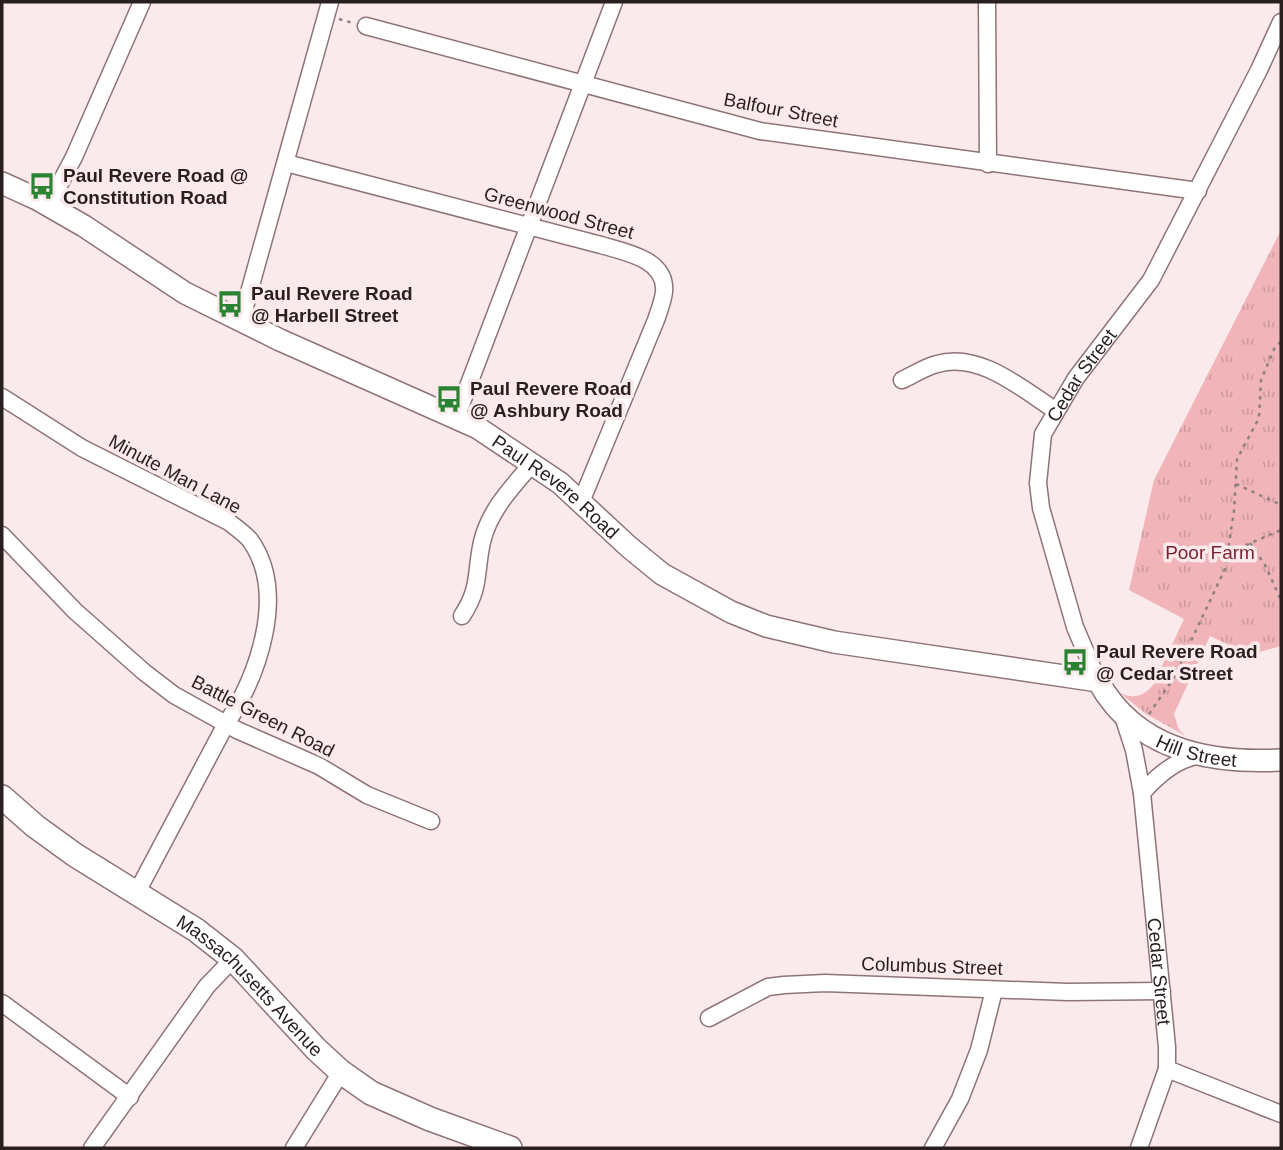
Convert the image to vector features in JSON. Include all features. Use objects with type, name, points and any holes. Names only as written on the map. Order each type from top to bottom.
[{"type":"main road","name":"Massachusetts Avenue","points":[[2,797],[35,826],[75,855],[196,930],[233,959],[306,1040],[341,1072],[371,1093],[479,1143],[510,1148]]},
{"type":"street","points":[[48,206],[74,157],[142,2]]},
{"type":"street","points":[[456,418],[614,2]]},
{"type":"street","points":[[987,2],[988,163]]},
{"type":"street","points":[[241,321],[328,8]]},
{"type":"street","name":"Cedar Street","points":[[1139,1148],[1167,1069],[1142,793],[1134,750],[1122,713],[1098,681],[1075,626],[1039,500],[1041,441],[1055,410],[1082,369],[1151,280],[1281,22]]},
{"type":"street","name":"Balfour Street","points":[[366,26],[760,131],[1198,191]]},
{"type":"street","name":"Greenwood Street","points":[[286,163],[601,245],[646,260],[656,268],[662,278],[664,291],[642,356],[581,502]]},
{"type":"street","name":"Paul Revere Road","points":[[2,183],[84,226],[185,293],[478,428],[532,464],[581,502],[662,574],[731,612],[766,626],[848,645],[1098,681]]},
{"type":"street","points":[[902,380],[936,364],[970,363],[994,371],[1055,410]]},
{"type":"street","name":"Minute Man Lane","points":[[2,397],[82,448],[229,522],[249,539],[258,556],[266,582],[268,609],[263,639],[243,699],[226,724],[137,892]]},
{"type":"street","points":[[462,616],[475,590],[482,541],[490,519],[509,490],[532,464]]},
{"type":"street","name":"Battle Green Road","points":[[2,535],[75,611],[174,695],[226,724],[319,766],[367,795],[431,821]]},
{"type":"street","name":"Hill Street","points":[[1122,713],[1166,743],[1198,755],[1236,761],[1281,760]]},
{"type":"street","points":[[1142,793],[1170,767],[1198,755]]},
{"type":"street","points":[[92,1148],[208,986],[233,959]]},
{"type":"street","name":"Columbus Street","points":[[709,1018],[768,987],[783,985],[825,983],[1068,992],[1162,991]]},
{"type":"street","points":[[933,1148],[960,1100],[979,1050],[994,990]]},
{"type":"street","points":[[2,1003],[130,1097]]},
{"type":"street","points":[[1167,1069],[1281,1114]]},
{"type":"street","points":[[294,1148],[341,1072]]},
{"type":"path","points":[[328,8],[366,26]]},
{"type":"path","points":[[1146,719],[1173,679],[1225,569],[1237,459],[1259,418],[1261,380],[1275,347],[1281,342]]},
{"type":"path","points":[[1236,484],[1281,505]]},
{"type":"path","points":[[1228,552],[1281,530]]},
{"type":"path","points":[[1250,543],[1265,565],[1281,600]]},
{"type":"green space","name":"Poor Farm","points":[[1281,230],[1281,646],[1249,655],[1210,636],[1174,714],[1179,730],[1186,736],[1146,714],[1120,693],[1138,696],[1153,685],[1184,619],[1129,590],[1154,480]]},
{"type":"place","name":"Paul Revere Road @ Constitution Road","points":[[42,186]]},
{"type":"place","name":"Paul Revere Road @ Harbell Street","points":[[230,304]]},
{"type":"place","name":"Paul Revere Road @ Ashbury Road","points":[[449,399]]},
{"type":"place","name":"Paul Revere Road @ Cedar Street","points":[[1075,662]]}]
